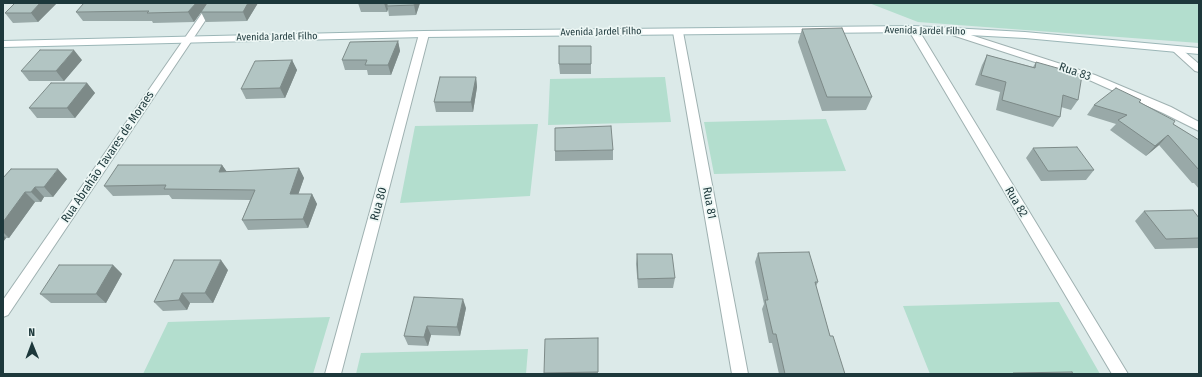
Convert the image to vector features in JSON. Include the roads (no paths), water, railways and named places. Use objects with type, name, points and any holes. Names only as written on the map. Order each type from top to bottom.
[{"type":"street","name":"Rua Abrahão Tavares de Moraes","points":[[3,311],[212,3]]},
{"type":"street","name":"Avenida Jardel Filho","points":[[3,44],[189,38],[424,34],[913,29],[1033,35],[1199,51]]},
{"type":"street","name":"Rua 82","points":[[913,29],[1120,374]]},
{"type":"street","name":"Rua 83","points":[[946,30],[1091,77],[1168,110],[1199,127]]},
{"type":"street","name":"Rua 81","points":[[678,32],[740,374]]},
{"type":"street","name":"Rua 80","points":[[333,374],[424,34]]},
{"type":"street","points":[[1176,49],[1199,69]]}]
